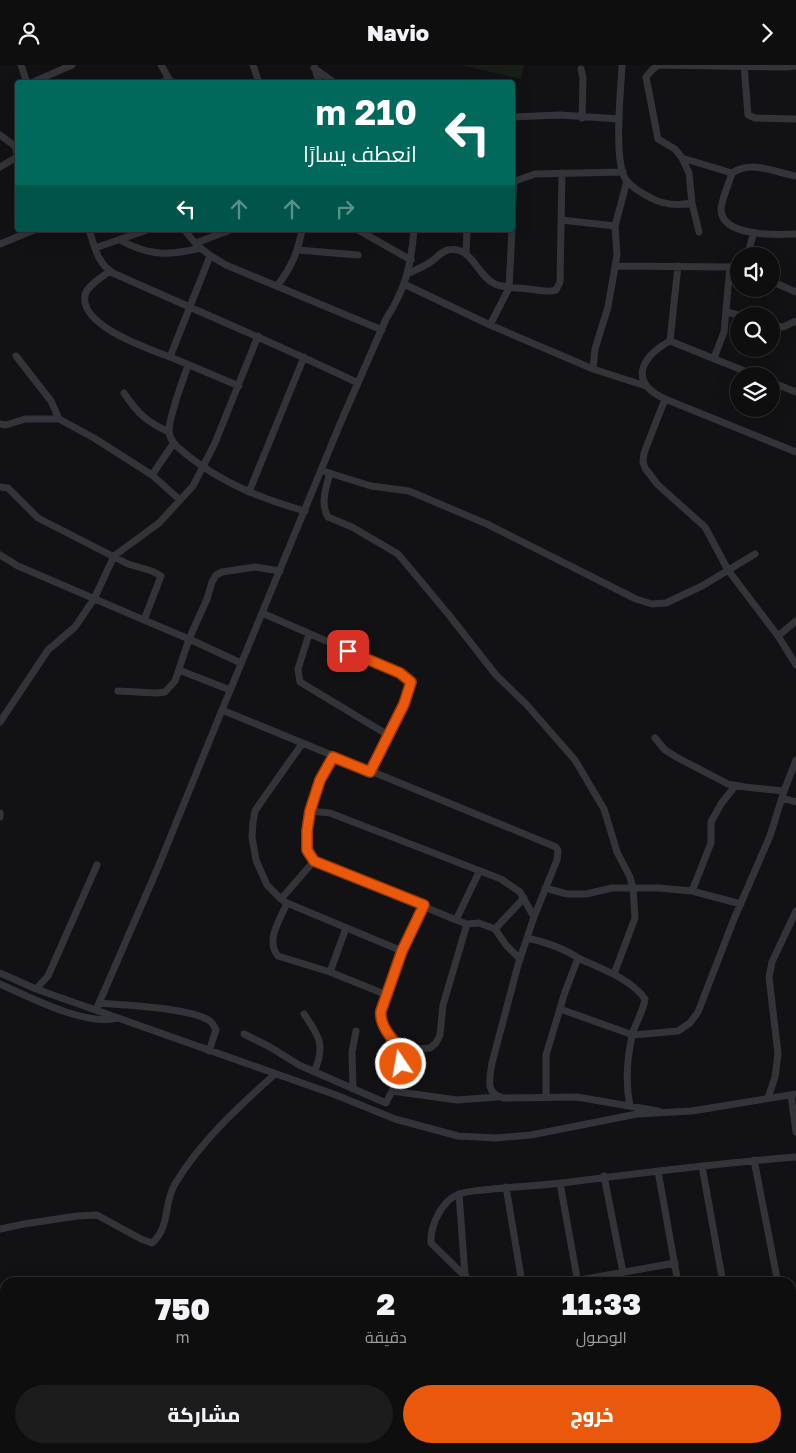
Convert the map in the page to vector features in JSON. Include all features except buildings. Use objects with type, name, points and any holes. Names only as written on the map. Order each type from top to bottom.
[{"type":"street","points":[[21,65],[28,80]]},
{"type":"street","points":[[36,80],[72,65]]},
{"type":"street","points":[[161,65],[170,80]]},
{"type":"street","points":[[253,65],[258,80]]},
{"type":"street","points":[[622,65],[619,146],[623,172],[627,181],[644,195],[667,205],[692,203]]},
{"type":"street","points":[[699,232],[692,203],[689,173],[682,158],[675,149],[658,139],[655,132],[646,77],[658,65],[786,67],[796,65]]},
{"type":"street","points":[[744,66],[748,115],[756,118],[796,119]]},
{"type":"street","points":[[314,67],[318,80]]},
{"type":"street","points":[[314,67],[332,80]]},
{"type":"street","points":[[581,69],[583,78],[582,117]]},
{"type":"street","points":[[515,117],[560,115],[619,119]]},
{"type":"street","points":[[0,135],[15,145]]},
{"type":"street","points":[[0,167],[15,158]]},
{"type":"street","points":[[682,158],[732,173]]},
{"type":"street","points":[[796,176],[756,166],[740,168],[732,173],[721,210],[723,217],[736,229],[778,235],[796,234]]},
{"type":"street","points":[[515,180],[535,174],[623,172]]},
{"type":"street","points":[[408,273],[432,262],[447,250],[453,250],[466,253],[486,278],[494,283],[509,288],[526,288],[551,292],[558,288],[560,282],[562,173]]},
{"type":"street","points":[[593,369],[593,357],[608,307],[618,248],[615,226],[627,181]]},
{"type":"street","points":[[561,221],[615,226]]},
{"type":"street","points":[[0,244],[29,232]]},
{"type":"street","points":[[90,232],[99,260],[110,271],[258,336],[358,383]]},
{"type":"street","points":[[95,248],[142,232]]},
{"type":"street","points":[[187,232],[198,246],[210,256],[226,265],[382,330]]},
{"type":"street","points":[[120,240],[149,253],[184,253],[226,232]]},
{"type":"street","points":[[277,286],[290,268],[298,250],[302,232]]},
{"type":"street","points":[[362,232],[411,260]]},
{"type":"street","points":[[97,1006],[159,865],[358,383],[404,284],[411,260],[414,232]]},
{"type":"street","points":[[466,253],[467,232]]},
{"type":"street","points":[[490,325],[509,288],[512,232]]},
{"type":"street","points":[[750,247],[754,232]]},
{"type":"street","points":[[298,250],[358,255]]},
{"type":"street","points":[[170,357],[210,256]]},
{"type":"street","points":[[615,266],[730,267],[724,333],[714,358]]},
{"type":"street","points":[[670,341],[678,266]]},
{"type":"street","points":[[110,271],[87,291],[85,302],[99,322],[128,341],[239,386]]},
{"type":"street","points":[[404,284],[490,325],[593,369],[646,386]]},
{"type":"street","points":[[780,285],[796,292]]},
{"type":"street","points":[[780,326],[796,321]]},
{"type":"street","points":[[0,722],[48,650],[75,627],[94,599],[114,556],[159,523],[193,486],[215,443],[258,336]]},
{"type":"street","points":[[736,367],[670,341],[658,347],[646,359],[642,369],[642,379],[654,394],[796,452]]},
{"type":"street","points":[[16,355],[51,401],[59,419]]},
{"type":"street","points":[[249,492],[304,357]]},
{"type":"street","points":[[188,365],[169,432],[173,444],[223,479],[249,492],[305,511]]},
{"type":"street","points":[[780,386],[796,392]]},
{"type":"street","points":[[124,393],[136,411],[155,425],[169,432]]},
{"type":"street","points":[[665,399],[644,453],[643,462],[645,468],[658,485],[705,527],[728,570],[778,636],[796,665]]},
{"type":"street","points":[[0,424],[6,425],[26,419],[59,419],[152,475],[180,500]]},
{"type":"street","points":[[152,475],[173,444]]},
{"type":"street","points":[[321,471],[371,486],[409,491],[487,524],[636,599],[652,604],[666,603],[702,586],[755,554]]},
{"type":"street","points":[[330,473],[324,496],[325,511],[328,517],[360,532],[398,554],[496,675],[526,704],[575,761],[604,809],[617,852],[630,877],[633,888],[635,918],[614,974]]},
{"type":"street","points":[[0,487],[8,488],[38,518],[128,564],[161,575],[144,620]]},
{"type":"street","points":[[0,556],[18,566],[241,663]]},
{"type":"street","points":[[118,691],[165,692],[175,681],[189,639],[216,575],[222,571],[255,567],[280,571]]},
{"type":"street","points":[[262,613],[400,673],[411,682],[404,704],[370,772]]},
{"type":"street","points":[[778,636],[796,621]]},
{"type":"street","points":[[309,634],[298,669],[300,682],[388,735]]},
{"type":"street","points":[[179,669],[230,690]]},
{"type":"street","points":[[222,710],[302,745],[556,847],[558,851],[557,860],[534,917],[520,959],[491,1070],[490,1088],[497,1097]]},
{"type":"street","points":[[655,738],[665,749],[678,758],[728,784],[783,794],[796,801]]},
{"type":"street","points":[[302,745],[255,811],[252,837],[256,861],[267,885],[287,903],[402,951]]},
{"type":"street","points":[[333,757],[320,780],[310,811],[307,850],[314,861],[424,905],[456,920],[467,924],[478,923],[495,929],[506,945],[520,959]]},
{"type":"street","points":[[560,1009],[633,1035],[678,1031],[690,1023],[698,1012],[770,836],[796,760]]},
{"type":"street","points":[[692,891],[711,843],[711,822],[735,785]]},
{"type":"street","points":[[310,811],[330,813],[501,879],[514,887],[524,898],[534,917]]},
{"type":"street","points":[[281,899],[314,861]]},
{"type":"street","points":[[36,989],[48,977],[97,865]]},
{"type":"street","points":[[456,920],[479,872]]},
{"type":"street","points":[[545,888],[567,895],[586,894],[612,888],[658,888],[692,891],[741,904]]},
{"type":"street","points":[[495,929],[524,898]]},
{"type":"street","points":[[287,903],[271,940],[273,951],[278,956],[330,973],[387,995]]},
{"type":"street","points":[[404,1051],[392,1039],[380,1018],[402,951],[424,905]]},
{"type":"street","points":[[768,1098],[775,1077],[778,1054],[769,977],[772,963],[796,911]]},
{"type":"street","points":[[404,1051],[430,1048],[436,1043],[440,1035],[443,1005],[467,924]]},
{"type":"street","points":[[330,973],[346,928]]},
{"type":"street","points":[[527,938],[550,944],[614,974],[640,993],[645,999],[643,1011],[633,1035],[627,1073],[627,1091],[630,1106]]},
{"type":"street","points":[[546,1097],[546,1055],[578,958]]},
{"type":"street","points":[[0,973],[36,989],[97,1006],[186,1012],[203,1017],[211,1022],[216,1030],[209,1051]]},
{"type":"street","points":[[0,985],[78,1016],[108,1021],[118,1018]]},
{"type":"street","points":[[97,1006],[118,1018],[395,1119],[458,1136],[496,1138],[531,1135],[637,1114],[658,1111],[692,1111],[793,1095],[796,1132]]},
{"type":"street","points":[[304,1014],[318,1034],[321,1044],[320,1059],[314,1072]]},
{"type":"street","points":[[353,1089],[352,1052],[356,1031]]},
{"type":"street","points":[[244,1034],[299,1065],[386,1103]]},
{"type":"street","points":[[382,1113],[397,1078],[404,1051]]},
{"type":"street","points":[[0,1229],[77,1216],[97,1215],[152,1243],[159,1237],[166,1223],[168,1198],[174,1185],[200,1148],[275,1074]]},
{"type":"street","points":[[392,1091],[457,1101],[497,1097],[577,1097],[658,1111]]},
{"type":"street","points":[[465,1275],[431,1243],[430,1233],[438,1216],[450,1200],[460,1194],[604,1176],[796,1157]]},
{"type":"street","points":[[754,1160],[777,1277]]},
{"type":"street","points":[[702,1166],[722,1277]]},
{"type":"street","points":[[658,1171],[677,1277]]},
{"type":"street","points":[[604,1176],[624,1277]]},
{"type":"street","points":[[560,1183],[577,1277]]},
{"type":"street","points":[[506,1187],[521,1277]]},
{"type":"street","points":[[460,1194],[465,1275]]},
{"type":"street","points":[[598,1277],[675,1263]]},
{"type":"shaded area","points":[[462,65],[524,65],[521,79]]},
{"type":"route","points":[[348,651],[400,673],[411,682],[404,704],[370,772],[333,757],[320,780],[310,811],[307,850],[314,861],[424,905],[402,951],[381,1011],[380,1018],[392,1039],[404,1051],[401,1064]]}]
